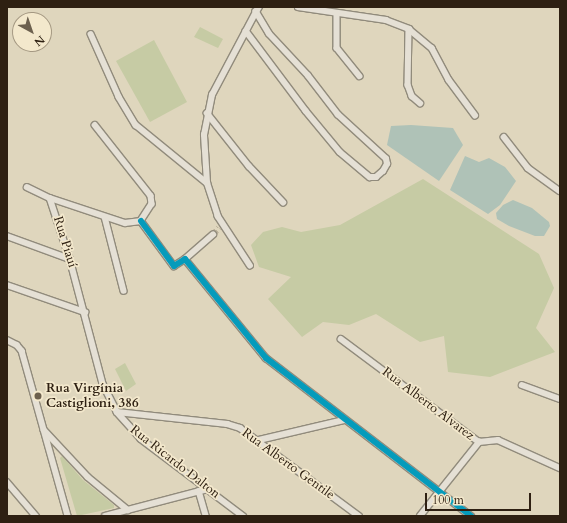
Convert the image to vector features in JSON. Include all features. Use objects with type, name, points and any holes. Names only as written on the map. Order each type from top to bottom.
[{"type":"street","points":[[298,7],[337,14],[386,20],[409,29],[432,48],[450,80],[475,115]]},
{"type":"street","points":[[246,31],[340,152],[370,177],[376,177],[383,171],[387,164],[386,159],[338,115],[308,76],[269,34],[258,9]]},
{"type":"street","points":[[250,266],[220,226],[207,182],[204,134],[207,113],[220,77],[258,9]]},
{"type":"street","points":[[337,14],[337,48],[360,76]]},
{"type":"street","points":[[409,29],[408,85],[412,96],[420,102]]},
{"type":"street","points":[[91,34],[118,97],[136,124],[207,182]]},
{"type":"street","points":[[207,113],[249,166],[282,202]]},
{"type":"street","points":[[26,187],[50,198],[125,223],[141,221],[149,212],[152,204],[150,196],[96,125]]},
{"type":"street","points":[[504,137],[528,168],[560,191]]},
{"type":"street","name":"Rua Piauí","points":[[50,198],[70,259],[85,312]]},
{"type":"street","points":[[105,217],[124,291]]},
{"type":"street","points":[[141,221],[174,266],[185,259],[213,235]]},
{"type":"street","points":[[7,236],[70,259]]},
{"type":"street","points":[[185,259],[266,358],[344,420],[471,516]]},
{"type":"street","points":[[7,285],[85,312]]},
{"type":"street","name":"Rua Ricardo Dalton","points":[[85,312],[103,384],[117,412],[141,439],[244,516]]},
{"type":"street","name":"Rua Alberto Alvarez","points":[[341,338],[479,442],[440,493],[420,516]]},
{"type":"street","points":[[7,340],[17,345],[22,351],[68,516]]},
{"type":"street","points":[[522,385],[560,399]]},
{"type":"street","name":"Rua Alberto Gentile","points":[[117,412],[227,424],[240,428],[259,440],[359,516]]},
{"type":"street","points":[[259,440],[344,420]]},
{"type":"street","points":[[43,429],[88,477],[128,510]]},
{"type":"street","points":[[479,442],[498,440],[560,468]]},
{"type":"street","points":[[7,482],[36,516]]},
{"type":"street","points":[[105,516],[208,489]]},
{"type":"street","points":[[199,491],[206,516]]},
{"type":"green space","points":[[200,27],[223,39],[218,48],[194,37]]},
{"type":"green space","points":[[154,40],[187,102],[150,122],[116,61]]},
{"type":"green space","points":[[423,179],[539,254],[554,288],[536,328],[555,352],[490,377],[448,372],[444,336],[420,342],[376,314],[349,325],[323,322],[302,337],[268,299],[291,277],[259,267],[251,245],[263,232],[282,227],[301,232],[340,225]]},
{"type":"green space","points":[[125,363],[136,384],[126,391],[115,369]]},
{"type":"green space","points":[[62,456],[83,480],[114,505],[114,508],[77,516],[60,458]]},
{"type":"shaded area","points":[[411,125],[453,128],[463,145],[439,181],[387,145],[391,126]]},
{"type":"shaded area","points":[[465,156],[479,162],[489,158],[505,167],[516,181],[500,205],[488,214],[450,190]]},
{"type":"shaded area","points":[[513,200],[532,208],[549,222],[550,226],[544,236],[535,236],[509,226],[497,219],[496,213],[503,205]]},
{"type":"tunnel","points":[[213,235],[218,228]]},
{"type":"transit line","points":[[141,221],[174,266],[185,259],[266,358],[471,516]]},
{"type":"place","name":"Rua Virgínia Castiglioni, 386","points":[[38,396]]}]
